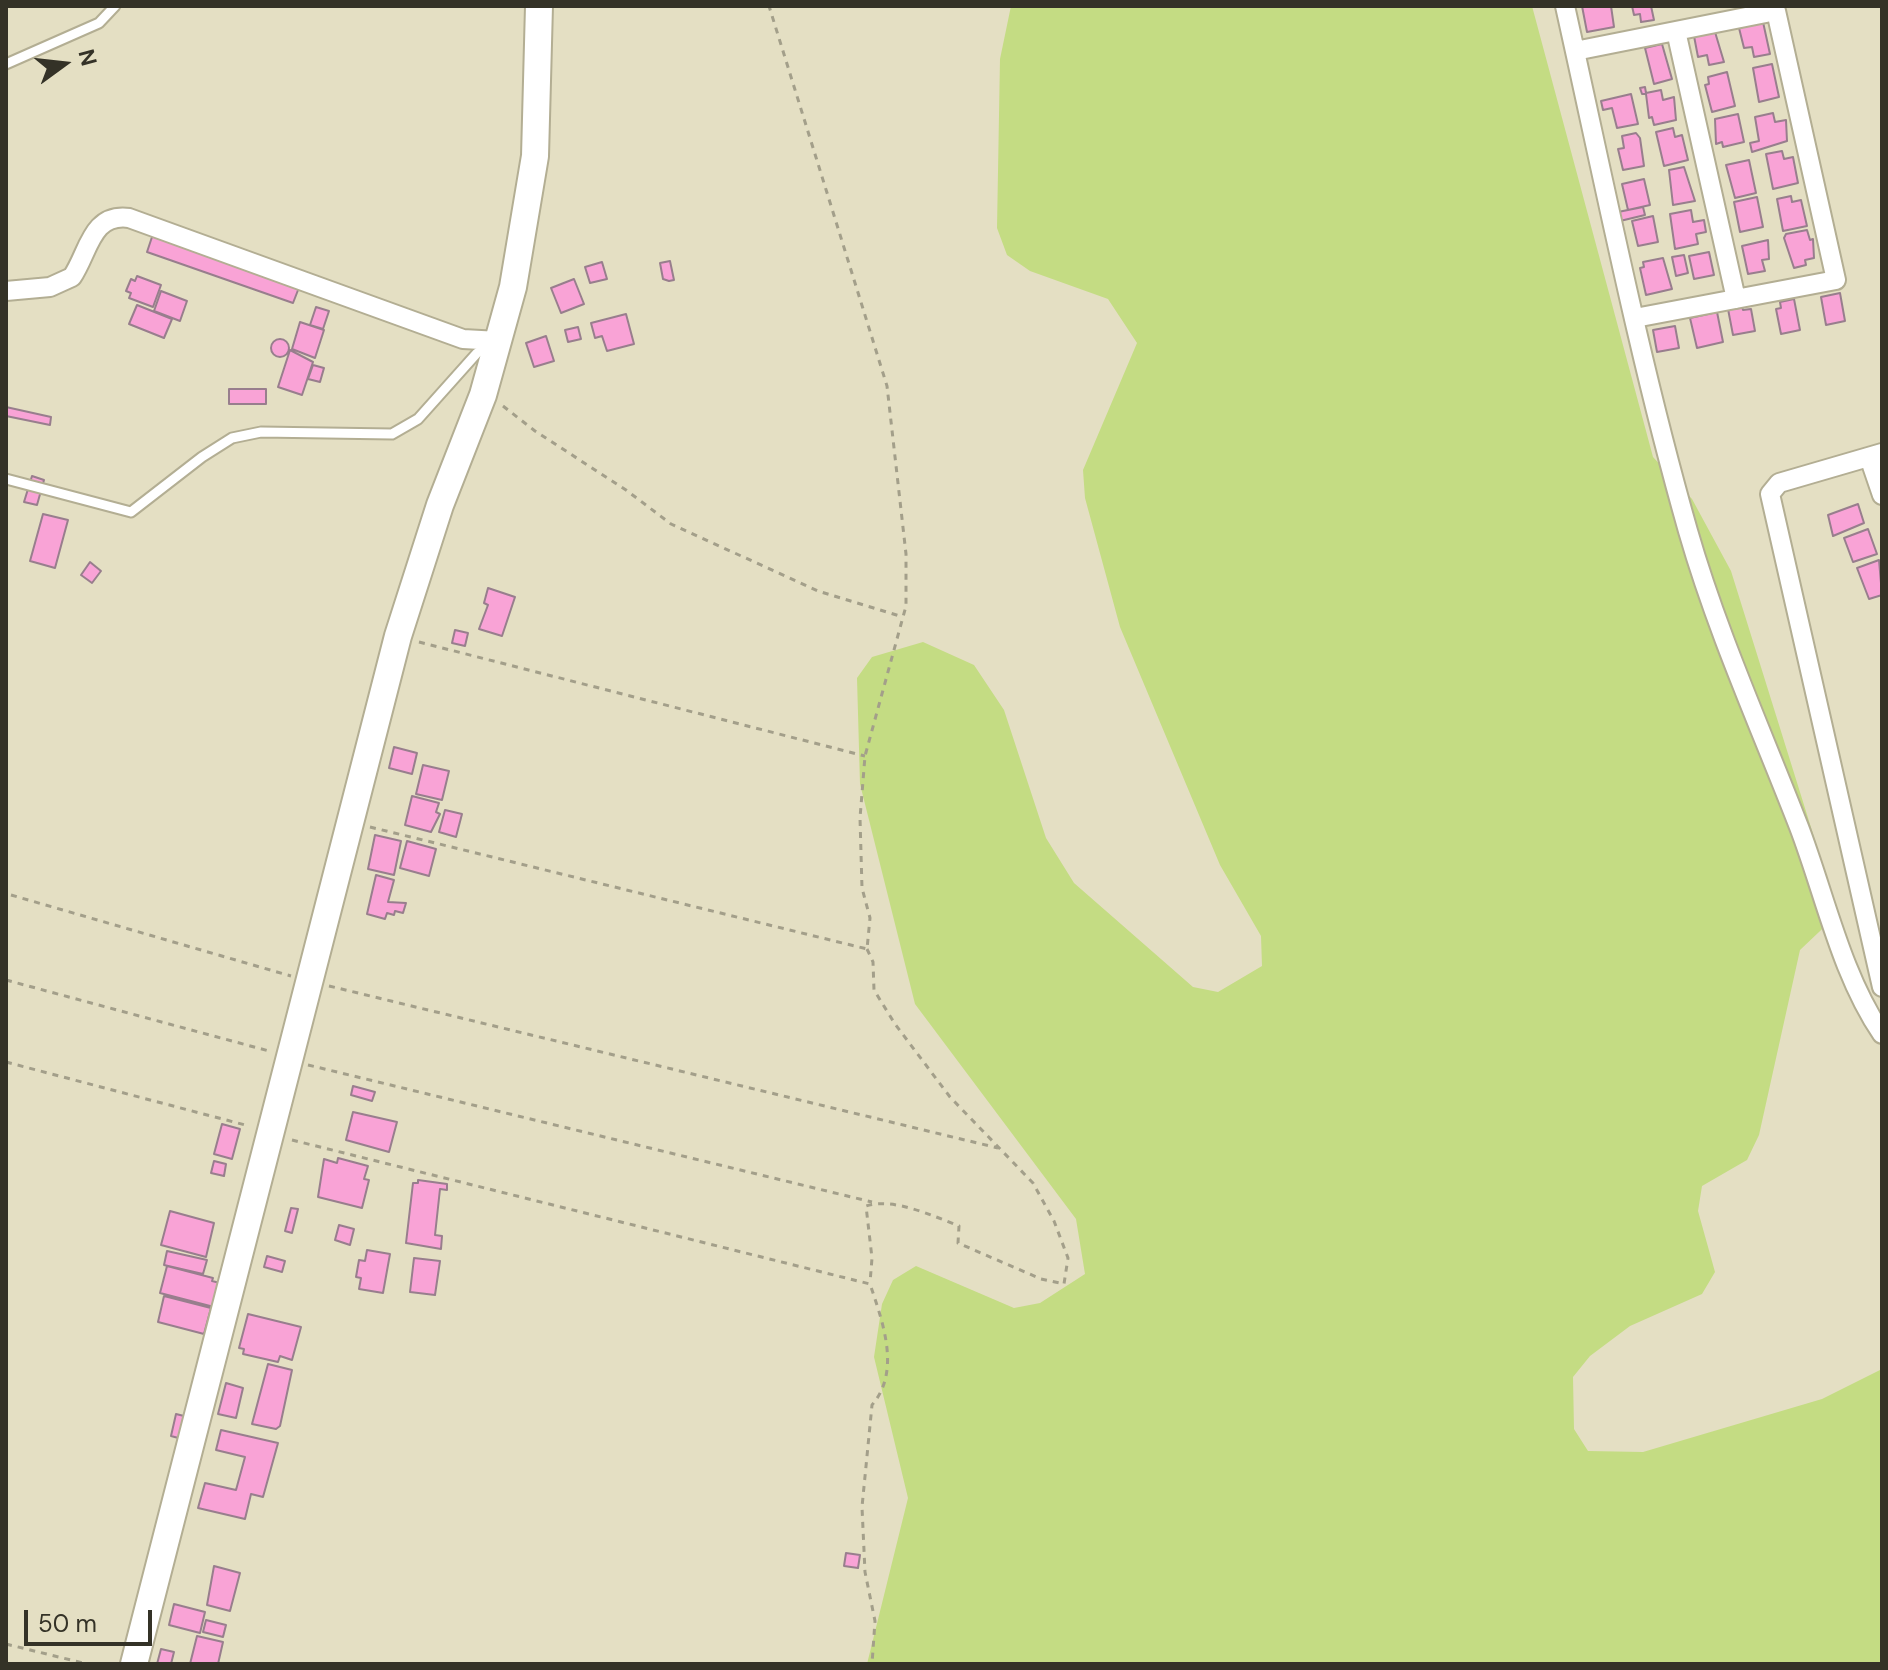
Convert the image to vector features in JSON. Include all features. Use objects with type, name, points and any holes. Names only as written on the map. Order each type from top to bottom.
[{"type":"street","points":[[134,1664],[398,636],[440,505],[483,395],[513,287],[535,156],[539,6]]},
{"type":"street","points":[[1565,6],[1635,318],[1689,532],[1717,620],[1813,864],[1862,1005],[1882,1034]]},
{"type":"street","points":[[1575,51],[1776,11],[1836,280],[1635,318]]},
{"type":"street","points":[[1676,31],[1736,299]]},
{"type":"street","points":[[6,291],[50,287],[72,277],[98,226],[115,216],[143,223],[463,339],[499,341]]},
{"type":"street","points":[[1882,495],[1875,455],[1779,483],[1770,494],[1882,987]]},
{"type":"lane","points":[[6,64],[99,23],[115,6]]},
{"type":"lane","points":[[6,479],[131,512],[232,438],[261,432],[392,434],[434,404],[477,353],[499,341]]},
{"type":"path","points":[[6,980],[289,1058],[913,1210],[959,1226],[958,1243],[1041,1279],[1064,1284],[1068,1258],[1054,1221],[1033,1183],[950,1097],[895,1024],[874,990],[873,962],[867,949],[870,918],[862,888],[860,818],[865,756],[903,617],[906,554],[887,386],[769,6]]},
{"type":"path","points":[[483,395],[626,490],[671,524],[818,591],[903,617]]},
{"type":"path","points":[[398,636],[865,756]]},
{"type":"path","points":[[351,823],[867,949]]},
{"type":"path","points":[[11,895],[310,981],[998,1148]]},
{"type":"path","points":[[6,1062],[272,1133],[870,1284]]},
{"type":"path","points":[[872,1664],[875,1621],[865,1572],[862,1507],[872,1405],[883,1392],[888,1378],[884,1328],[870,1284],[872,1258],[866,1206],[875,1203]]},
{"type":"path","points":[[6,1644],[87,1664]]},
{"type":"green space","points":[[1011,6],[1532,6],[1653,457],[1692,499],[1731,571],[1838,914],[1800,950],[1759,1135],[1747,1160],[1702,1186],[1698,1211],[1715,1272],[1702,1294],[1630,1326],[1590,1356],[1573,1377],[1574,1429],[1588,1451],[1643,1452],[1822,1399],[1882,1369],[1882,1664],[867,1664],[908,1498],[874,1357],[882,1304],[893,1280],[916,1266],[1014,1308],[1040,1303],[1085,1274],[1076,1219],[915,1004],[860,784],[857,678],[872,657],[923,642],[974,665],[1004,710],[1046,838],[1074,883],[1193,987],[1218,992],[1262,966],[1261,936],[1220,865],[1120,627],[1085,498],[1083,470],[1137,343],[1108,299],[1030,271],[1007,255],[997,228],[1000,59]]},
{"type":"building","points":[[1582,6],[1611,6],[1614,27],[1587,32]]},
{"type":"building","points":[[1632,6],[1651,6],[1654,20],[1641,22],[1640,14],[1634,15]]},
{"type":"building","points":[[1763,22],[1770,54],[1754,57],[1752,47],[1744,48],[1739,28]]},
{"type":"building","points":[[1715,32],[1724,62],[1709,65],[1707,55],[1698,57],[1694,36]]},
{"type":"building","points":[[1662,44],[1672,79],[1654,84],[1645,48]]},
{"type":"building","points":[[1772,64],[1779,97],[1759,102],[1753,68]]},
{"type":"building","points":[[1727,72],[1735,106],[1712,112],[1705,85],[1709,84],[1708,77]]},
{"type":"building","points":[[1645,87],[1646,93],[1661,90],[1663,100],[1674,97],[1676,120],[1654,125],[1652,117],[1649,118],[1646,94],[1642,94],[1640,88]]},
{"type":"building","points":[[1631,94],[1638,124],[1617,128],[1612,108],[1603,110],[1601,101]]},
{"type":"building","points":[[1773,113],[1775,122],[1786,120],[1787,141],[1752,152],[1750,143],[1759,141],[1755,117]]},
{"type":"building","points":[[1738,114],[1744,142],[1723,147],[1722,142],[1716,144],[1715,119]]},
{"type":"building","points":[[1673,128],[1675,137],[1682,135],[1688,160],[1664,166],[1656,132]]},
{"type":"building","points":[[1636,133],[1640,138],[1644,166],[1623,170],[1618,149],[1624,148],[1622,136]]},
{"type":"building","points":[[1782,151],[1784,159],[1793,157],[1798,183],[1773,189],[1766,154]]},
{"type":"building","points":[[1749,160],[1756,193],[1735,198],[1726,165]]},
{"type":"building","points":[[1684,167],[1695,201],[1673,205],[1669,170]]},
{"type":"building","points":[[1644,179],[1650,205],[1628,210],[1622,184]]},
{"type":"building","points":[[1791,196],[1792,202],[1801,200],[1807,226],[1783,231],[1777,199]]},
{"type":"building","points":[[1757,197],[1763,227],[1740,232],[1734,202]]},
{"type":"building","points":[[1643,207],[1645,215],[1620,221],[1618,212]]},
{"type":"building","points":[[1691,210],[1693,222],[1704,220],[1706,232],[1696,234],[1698,244],[1675,249],[1670,214]]},
{"type":"building","points":[[1653,216],[1658,242],[1638,246],[1632,221]]},
{"type":"building","points":[[1807,230],[1810,240],[1813,239],[1814,258],[1805,260],[1806,265],[1794,268],[1784,238],[1786,234]]},
{"type":"building","points":[[153,234],[300,285],[293,303],[147,252]]},
{"type":"building","points":[[1768,240],[1769,259],[1762,260],[1765,271],[1748,274],[1742,246]]},
{"type":"building","points":[[1709,252],[1714,275],[1694,279],[1689,256]]},
{"type":"building","points":[[1684,255],[1688,273],[1676,276],[1672,257]]},
{"type":"building","points":[[1663,258],[1672,289],[1646,295],[1640,268],[1644,267],[1643,262]]},
{"type":"building","points":[[670,261],[674,280],[669,281],[663,279],[660,263]]},
{"type":"building","points":[[602,262],[607,279],[590,283],[585,267]]},
{"type":"building","points":[[137,276],[161,285],[153,307],[129,298],[131,293],[126,291],[131,279],[135,281]]},
{"type":"building","points":[[574,279],[584,304],[561,313],[551,288]]},
{"type":"building","points":[[161,291],[187,301],[180,321],[154,311]]},
{"type":"building","points":[[1840,293],[1845,321],[1826,325],[1821,297]]},
{"type":"building","points":[[1794,299],[1800,330],[1781,334],[1776,309],[1781,308],[1780,302]]},
{"type":"building","points":[[137,305],[172,319],[164,338],[129,324]]},
{"type":"building","points":[[316,307],[329,311],[323,329],[310,325]]},
{"type":"building","points":[[1742,307],[1743,310],[1751,309],[1755,331],[1733,335],[1728,309]]},
{"type":"building","points":[[1717,312],[1723,342],[1697,348],[1690,318]]},
{"type":"building","points":[[626,314],[634,344],[607,351],[602,336],[595,338],[591,323]]},
{"type":"building","points":[[300,322],[324,330],[315,358],[292,349]]},
{"type":"building","points":[[1675,326],[1679,348],[1657,352],[1653,330]]},
{"type":"building","points":[[578,327],[581,339],[568,342],[565,330]]},
{"type":"building","points":[[546,336],[554,361],[534,367],[526,343]]},
{"type":"building","points":[[276,339],[284,339],[289,348],[287,355],[276,357],[271,352],[271,344]]},
{"type":"building","points":[[290,350],[313,362],[302,395],[278,387]]},
{"type":"building","points":[[313,365],[324,368],[320,382],[308,379]]},
{"type":"building","points":[[229,389],[266,389],[266,404],[229,404]]},
{"type":"building","points":[[6,407],[51,417],[50,425],[6,416]]},
{"type":"building","points":[[32,476],[44,480],[37,505],[24,502]]},
{"type":"building","points":[[1858,504],[1864,523],[1833,536],[1828,515]]},
{"type":"building","points":[[43,514],[68,520],[55,568],[30,561]]},
{"type":"building","points":[[1868,529],[1877,554],[1853,562],[1844,538]]},
{"type":"building","points":[[1879,560],[1882,595],[1869,599],[1857,568]]},
{"type":"building","points":[[90,562],[101,571],[92,583],[81,575]]},
{"type":"building","points":[[488,588],[515,597],[502,636],[479,629],[488,605],[484,603]]},
{"type":"building","points":[[455,630],[468,633],[465,646],[452,643]]},
{"type":"building","points":[[394,747],[417,753],[412,774],[389,768]]},
{"type":"building","points":[[423,765],[449,771],[442,800],[416,794]]},
{"type":"building","points":[[412,796],[439,803],[436,812],[440,814],[431,832],[405,825]]},
{"type":"building","points":[[445,810],[462,814],[456,837],[439,832]]},
{"type":"building","points":[[375,835],[401,841],[394,875],[368,869]]},
{"type":"building","points":[[407,841],[436,849],[429,876],[400,868]]},
{"type":"building","points":[[376,875],[394,880],[388,902],[406,903],[403,913],[387,913],[385,919],[367,914]]},
{"type":"building","points":[[353,1086],[375,1092],[372,1101],[351,1095]]},
{"type":"building","points":[[353,1112],[397,1122],[389,1152],[346,1140]]},
{"type":"building","points":[[222,1124],[240,1129],[232,1159],[214,1154]]},
{"type":"building","points":[[338,1158],[368,1166],[364,1179],[369,1180],[362,1208],[318,1197],[324,1159],[337,1163]]},
{"type":"building","points":[[214,1161],[226,1164],[224,1176],[211,1173]]},
{"type":"building","points":[[418,1180],[447,1184],[447,1190],[440,1189],[435,1235],[442,1236],[441,1249],[406,1243],[413,1183],[418,1183]]},
{"type":"building","points":[[291,1208],[298,1209],[292,1233],[285,1231]]},
{"type":"building","points":[[170,1211],[214,1223],[206,1257],[161,1245]]},
{"type":"building","points":[[339,1225],[354,1229],[350,1245],[335,1240]]},
{"type":"building","points":[[367,1250],[390,1254],[383,1293],[359,1289],[361,1278],[356,1277],[359,1260],[365,1261]]},
{"type":"building","points":[[167,1251],[207,1260],[203,1274],[164,1265]]},
{"type":"building","points":[[267,1256],[285,1261],[282,1272],[264,1267]]},
{"type":"building","points":[[414,1258],[440,1261],[435,1295],[410,1292]]},
{"type":"building","points":[[167,1266],[213,1278],[212,1281],[220,1283],[214,1307],[160,1293]]},
{"type":"building","points":[[164,1296],[211,1308],[204,1334],[158,1322]]},
{"type":"building","points":[[248,1314],[301,1327],[292,1360],[280,1356],[278,1362],[243,1354],[244,1349],[239,1348]]},
{"type":"building","points":[[268,1364],[292,1370],[280,1426],[276,1429],[252,1424]]},
{"type":"building","points":[[226,1383],[243,1388],[236,1418],[218,1414]]},
{"type":"building","points":[[176,1414],[188,1417],[182,1439],[171,1436]]},
{"type":"building","points":[[221,1430],[278,1443],[263,1497],[251,1494],[245,1519],[198,1508],[205,1483],[236,1490],[245,1457],[216,1450]]},
{"type":"building","points":[[846,1553],[860,1555],[858,1568],[844,1566]]},
{"type":"building","points":[[214,1566],[240,1573],[230,1611],[207,1605]]},
{"type":"building","points":[[174,1604],[205,1612],[200,1633],[169,1625]]},
{"type":"building","points":[[206,1620],[226,1625],[223,1637],[203,1632]]},
{"type":"building","points":[[197,1636],[223,1642],[218,1664],[190,1664]]},
{"type":"building","points":[[161,1649],[174,1652],[171,1664],[157,1664]]}]
